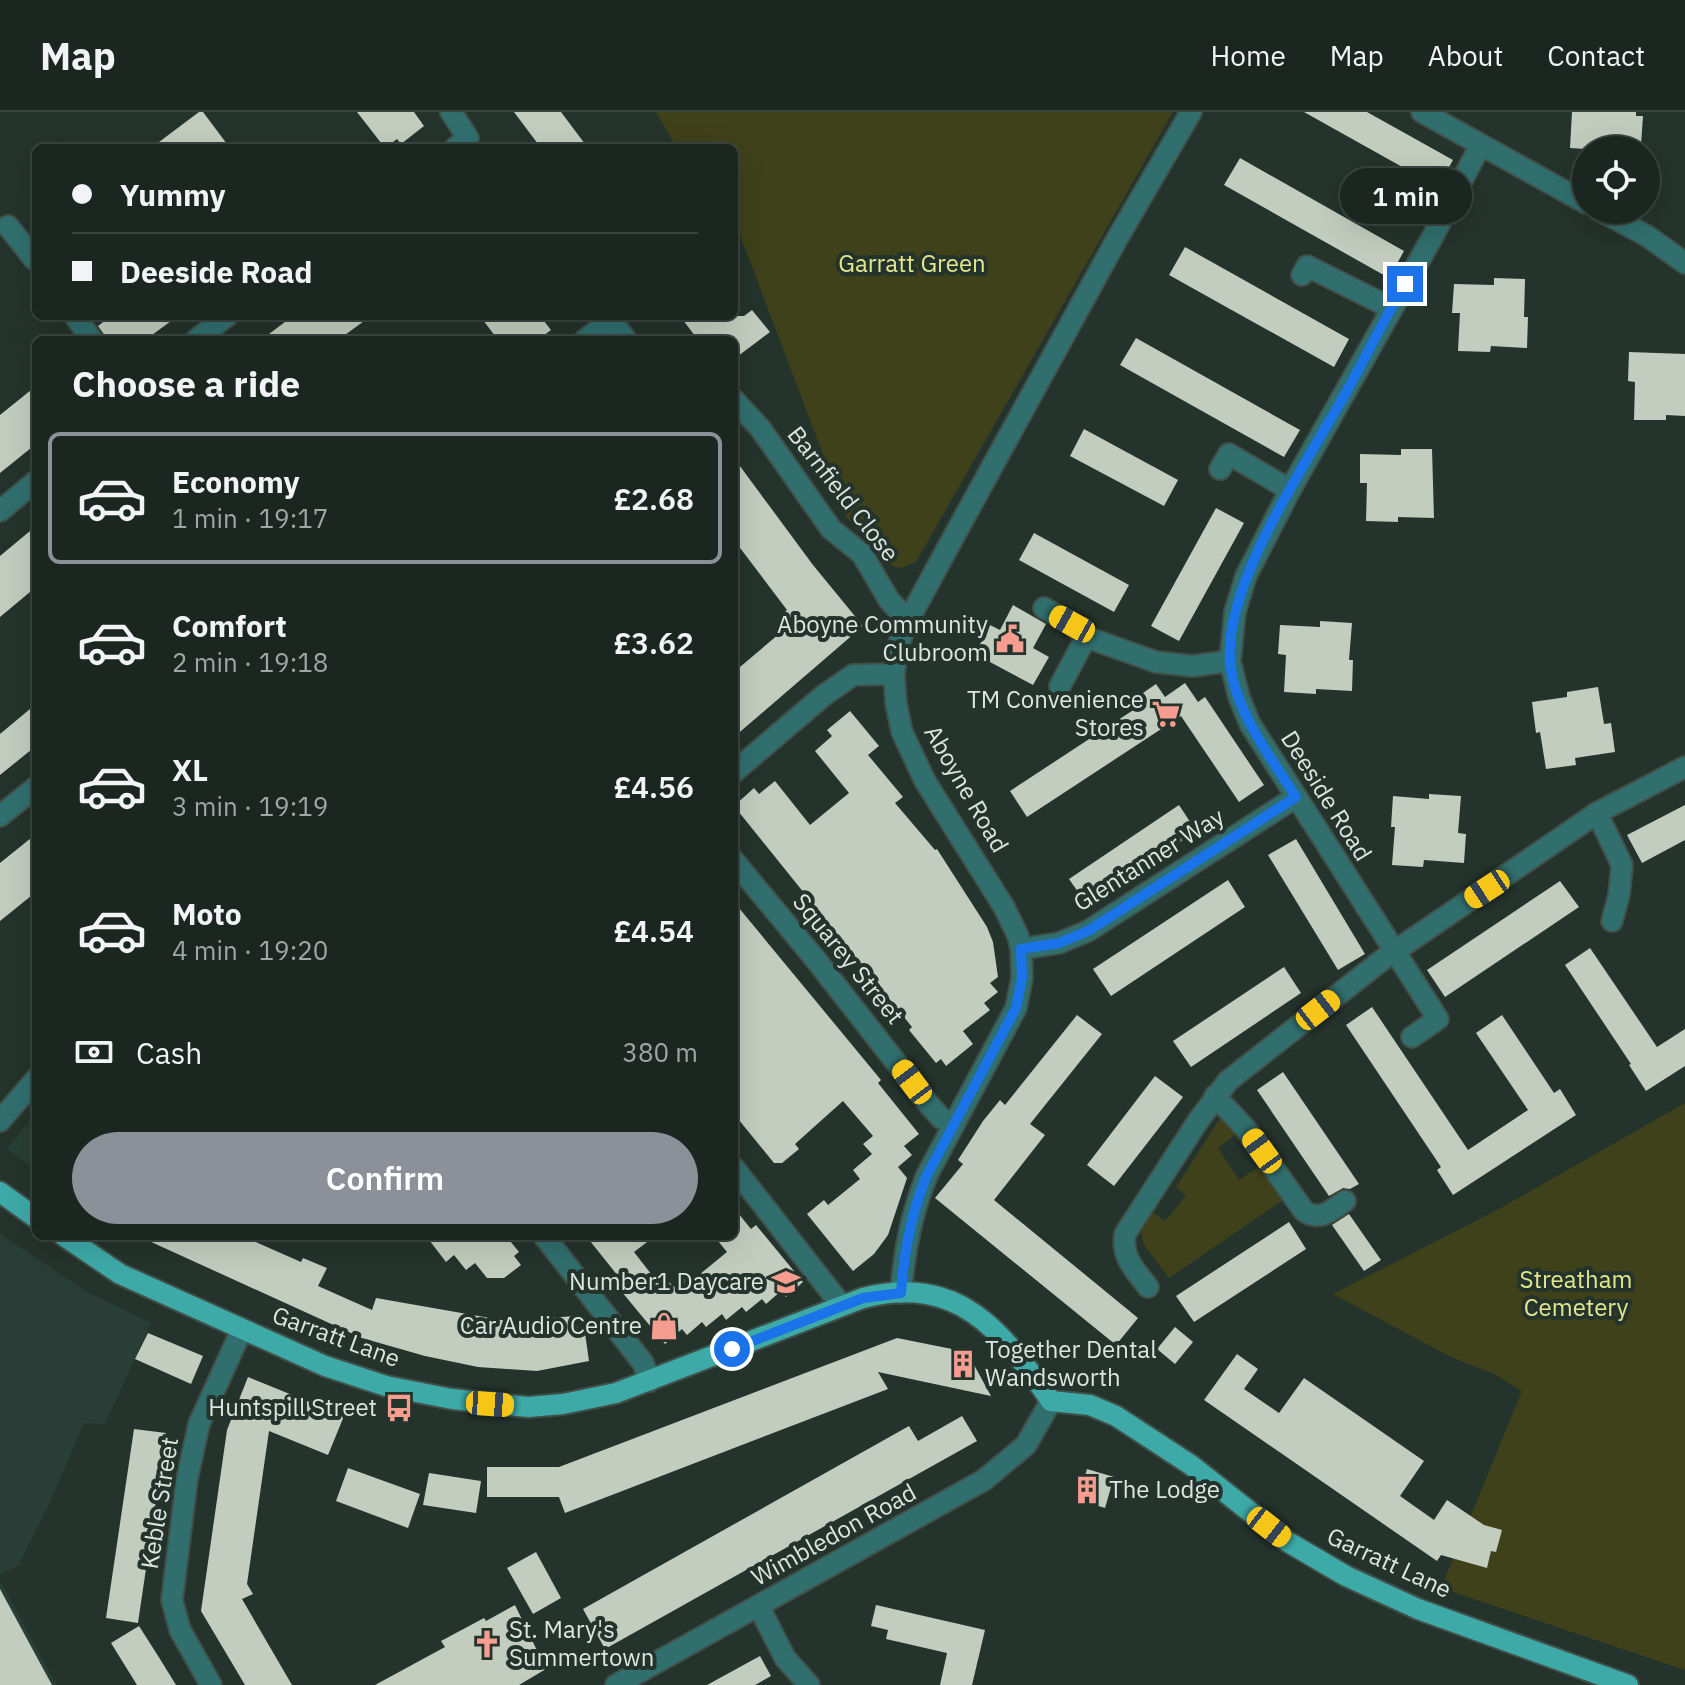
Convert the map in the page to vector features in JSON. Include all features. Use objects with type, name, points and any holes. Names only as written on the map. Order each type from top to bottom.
[{"type":"main road","points":[[0,1192],[32,1215]]},
{"type":"main road","name":"Garratt Lane","points":[[70,1240],[120,1274],[360,1379],[490,1404],[528,1407],[563,1404],[616,1393],[879,1294],[924,1293],[948,1298],[971,1310],[990,1326],[1023,1361],[1051,1401],[1090,1405],[1142,1432],[1191,1465],[1288,1542],[1346,1576],[1418,1609],[1628,1685]]},
{"type":"street","points":[[451,112],[467,144]]},
{"type":"street","name":"Aboyne Road","points":[[901,1293],[903,1255],[916,1202],[1016,1008],[1022,978],[1021,949],[1004,907],[925,781],[902,732],[894,674],[897,648],[908,621],[1109,253],[1191,112]]},
{"type":"street","points":[[1422,112],[1572,195]]},
{"type":"street","name":"Deeside Road","points":[[1412,1037],[1438,1019],[1250,724],[1230,661],[1235,612],[1246,576],[1290,490],[1480,146]]},
{"type":"street","points":[[1625,224],[1685,263]]},
{"type":"street","points":[[8,226],[32,255]]},
{"type":"street","points":[[1302,275],[1307,266],[1391,308]]},
{"type":"street","points":[[201,336],[222,320]]},
{"type":"street","points":[[589,336],[607,320]]},
{"type":"street","points":[[611,320],[623,336]]},
{"type":"street","name":"Barnfield Close","points":[[738,404],[760,428],[831,529],[862,554],[889,600],[908,621]]},
{"type":"street","points":[[1220,469],[1229,454],[1290,490]]},
{"type":"street","points":[[0,511],[32,484]]},
{"type":"street","points":[[1044,608],[1072,624],[1086,637],[1156,662],[1192,666],[1230,661]]},
{"type":"street","points":[[1060,686],[1086,637]]},
{"type":"street","points":[[738,769],[823,696],[853,675],[894,674]]},
{"type":"street","points":[[1148,1287],[1125,1256],[1125,1234],[1215,1096],[1228,1081],[1394,952],[1597,813],[1685,767]]},
{"type":"street","points":[[0,816],[32,790]]},
{"type":"street","name":"Glentanner Way","points":[[1021,949],[1059,943],[1088,931],[1296,797]]},
{"type":"street","points":[[1597,813],[1622,865],[1612,921]]},
{"type":"street","name":"Squarey Street","points":[[738,866],[927,1102],[941,1118],[954,1124]]},
{"type":"street","points":[[0,1121],[32,1084]]},
{"type":"street","points":[[1215,1096],[1245,1128],[1304,1211],[1321,1216],[1345,1201]]},
{"type":"street","points":[[738,1173],[842,1306]]},
{"type":"street","points":[[547,1240],[643,1363],[650,1381]]},
{"type":"street","name":"Keble Street","points":[[211,1685],[180,1630],[172,1600],[187,1479],[199,1424],[242,1329]]},
{"type":"street","name":"Wimbledon Road","points":[[616,1685],[984,1480],[1026,1445],[1051,1401]]},
{"type":"street","points":[[759,1607],[785,1658],[809,1685]]},
{"type":"shaded area","points":[[32,1118],[32,1167],[6,1149]]},
{"type":"shaded area","points":[[0,1234],[85,1291],[151,1323],[105,1424],[84,1423],[19,1565],[0,1575]]},
{"type":"shaded area","points":[[0,1580],[33,1642],[57,1685],[0,1685]]},
{"type":"green space","name":"Garratt Green","points":[[656,112],[1173,112],[916,562],[902,568],[884,560],[847,518],[738,230],[738,144],[675,144]]},
{"type":"green space","name":"Streatham Cemetery","points":[[1685,1103],[1685,1670],[1441,1588],[1522,1391],[1333,1294],[1499,1209]]},
{"type":"green space","points":[[1222,1115],[1235,1135],[1218,1148],[1239,1180],[1263,1164],[1286,1198],[1169,1278],[1144,1245],[1140,1227],[1150,1210],[1165,1221],[1186,1196],[1176,1187]]},
{"type":"building","points":[[203,112],[227,144],[156,144]]},
{"type":"building","points":[[357,112],[414,112],[424,126],[401,144],[397,139],[390,144],[382,144]]},
{"type":"building","points":[[514,112],[561,112],[585,144],[538,144]]},
{"type":"building","points":[[1304,112],[1367,112],[1453,160],[1438,187]]},
{"type":"building","points":[[1572,112],[1636,112],[1636,116],[1643,116],[1642,136],[1572,136],[1570,148]]},
{"type":"building","points":[[1240,158],[1404,251],[1389,278],[1224,185]]},
{"type":"building","points":[[1185,247],[1349,339],[1334,367],[1169,275]]},
{"type":"building","points":[[1494,278],[1525,279],[1527,348],[1491,346],[1490,352],[1458,351],[1460,313],[1452,313],[1454,284],[1494,285]]},
{"type":"building","points":[[752,310],[770,332],[738,356],[738,336],[695,336],[683,320],[738,320],[738,316]]},
{"type":"building","points":[[106,320],[172,320],[150,336],[105,336],[98,326]]},
{"type":"building","points":[[288,320],[366,320],[344,336],[266,336]]},
{"type":"building","points":[[483,320],[543,320],[551,330],[543,336],[495,336]]},
{"type":"building","points":[[1136,338],[1300,430],[1284,457],[1120,365]]},
{"type":"building","points":[[1629,352],[1685,354],[1685,416],[1666,415],[1666,420],[1634,420],[1635,382],[1628,381]]},
{"type":"building","points":[[32,389],[32,447],[0,473],[0,415]]},
{"type":"building","points":[[1084,429],[1178,480],[1164,506],[1070,456]]},
{"type":"building","points":[[1401,449],[1432,449],[1434,518],[1398,517],[1398,522],[1366,521],[1367,483],[1360,483],[1360,454],[1401,455]]},
{"type":"building","points":[[738,463],[813,565],[863,626],[738,734],[738,669],[792,623],[783,614],[787,610],[738,545]]},
{"type":"building","points":[[1216,508],[1244,523],[1179,641],[1151,626]]},
{"type":"building","points":[[32,529],[32,590],[0,617],[0,556]]},
{"type":"building","points":[[1034,533],[1129,585],[1114,612],[1019,560]]},
{"type":"building","name":"Aboyne Community Clubroom","points":[[1013,605],[1046,624],[1033,648],[1049,657],[1033,685],[975,654],[990,625],[1000,630]]},
{"type":"building","points":[[1320,621],[1352,623],[1349,660],[1353,660],[1352,691],[1316,689],[1316,694],[1284,692],[1286,655],[1278,654],[1280,625],[1320,627]]},
{"type":"building","points":[[1185,683],[1198,702],[1205,697],[1264,785],[1239,802],[1181,716],[1027,817],[1010,791],[1144,703],[1140,695],[1156,684],[1165,697]]},
{"type":"building","points":[[1598,687],[1604,724],[1611,723],[1615,752],[1575,758],[1576,765],[1546,769],[1540,732],[1536,733],[1532,702],[1567,697],[1567,692]]},
{"type":"building","points":[[32,707],[32,749],[0,775],[0,734]]},
{"type":"building","points":[[850,711],[879,746],[868,755],[903,797],[895,803],[937,849],[987,927],[993,942],[998,977],[990,983],[998,992],[984,1003],[990,1010],[963,1031],[973,1044],[946,1066],[941,1059],[936,1063],[909,1030],[912,1027],[738,811],[738,802],[754,788],[759,794],[775,781],[810,825],[849,793],[815,751],[832,736],[827,730]]},
{"type":"building","points":[[1429,794],[1461,796],[1458,833],[1466,834],[1464,863],[1424,860],[1423,867],[1392,865],[1395,827],[1391,827],[1393,796],[1429,799]]},
{"type":"building","points":[[1179,805],[1196,831],[1087,905],[1069,879]]},
{"type":"building","points":[[1685,805],[1685,840],[1642,863],[1627,835]]},
{"type":"building","points":[[32,837],[32,895],[0,921],[0,863]]},
{"type":"building","points":[[1296,839],[1365,954],[1338,970],[1268,855]]},
{"type":"building","points":[[1228,880],[1245,907],[1111,996],[1093,969]]},
{"type":"building","points":[[1560,881],[1579,907],[1445,997],[1427,970]]},
{"type":"building","points":[[738,907],[881,1080],[878,1083],[919,1134],[904,1146],[912,1155],[898,1167],[907,1178],[888,1235],[874,1254],[853,1271],[807,1214],[824,1200],[828,1205],[860,1179],[853,1170],[872,1154],[863,1144],[873,1136],[843,1101],[795,1144],[799,1149],[782,1163],[774,1163],[738,1119]]},
{"type":"building","points":[[1590,948],[1657,1047],[1685,1029],[1685,1066],[1646,1091],[1565,965]]},
{"type":"building","points":[[1284,967],[1301,993],[1191,1067],[1173,1041]]},
{"type":"building","points":[[1372,1007],[1468,1150],[1528,1110],[1476,1033],[1502,1015],[1554,1093],[1560,1089],[1576,1115],[1453,1195],[1437,1170],[1441,1167],[1346,1025]]},
{"type":"building","points":[[1077,1015],[1102,1034],[1030,1124],[1045,1135],[994,1200],[1138,1318],[1116,1345],[935,1198],[963,1164],[958,1160],[983,1121],[1000,1100],[1005,1105]]},
{"type":"building","points":[[1283,1072],[1359,1184],[1329,1196],[1257,1090]]},
{"type":"building","points":[[1155,1076],[1183,1097],[1114,1186],[1087,1165]]},
{"type":"building","points":[[738,1213],[751,1229],[756,1225],[803,1282],[786,1297],[781,1291],[766,1304],[762,1299],[746,1312],[742,1307],[726,1320],[722,1314],[706,1327],[702,1322],[687,1335],[682,1329],[665,1344],[612,1280],[618,1276],[589,1240],[650,1240],[634,1252],[662,1288],[669,1282],[674,1287],[689,1274],[694,1279],[727,1252],[717,1240],[738,1240]]},
{"type":"building","points":[[1349,1214],[1381,1260],[1364,1271],[1332,1225]]},
{"type":"building","points":[[1289,1222],[1306,1249],[1194,1322],[1176,1296]]},
{"type":"building","points":[[147,1240],[251,1240],[301,1262],[303,1258],[327,1268],[318,1286],[372,1310],[376,1298],[524,1324],[521,1320],[575,1316],[579,1334],[585,1333],[589,1361],[537,1371],[478,1367],[362,1338]]},
{"type":"building","points":[[429,1240],[509,1240],[519,1252],[514,1256],[521,1265],[504,1278],[487,1278],[475,1263],[466,1270],[454,1255],[446,1262]]},
{"type":"building","points":[[1175,1327],[1193,1342],[1175,1364],[1157,1349]]},
{"type":"building","points":[[148,1333],[203,1356],[191,1384],[135,1359]]},
{"type":"building","points":[[897,1338],[967,1352],[991,1396],[878,1372],[888,1389],[565,1513],[559,1497],[487,1497],[487,1467],[559,1467]]},
{"type":"building","points":[[1237,1354],[1258,1369],[1244,1389],[1279,1413],[1304,1378],[1424,1461],[1400,1496],[1434,1520],[1447,1500],[1484,1525],[1502,1530],[1496,1552],[1491,1551],[1487,1568],[1441,1555],[1437,1561],[1204,1400]]},
{"type":"building","points":[[248,1377],[344,1416],[328,1455],[269,1431],[247,1584],[253,1594],[242,1599],[292,1685],[245,1685],[201,1611],[227,1430]]},
{"type":"building","points":[[962,1416],[977,1441],[605,1649],[583,1609],[909,1426],[918,1441]]},
{"type":"building","points":[[134,1429],[166,1433],[138,1623],[106,1618]]},
{"type":"building","points":[[348,1468],[420,1494],[408,1528],[336,1501]]},
{"type":"building","name":"The Lodge","points":[[1087,1469],[1114,1477],[1105,1508],[1078,1500]]},
{"type":"building","points":[[429,1473],[481,1481],[476,1513],[423,1505]]},
{"type":"building","points":[[536,1552],[561,1598],[533,1614],[507,1568]]},
{"type":"building","points":[[0,1589],[27,1639],[52,1685],[0,1685]]},
{"type":"building","name":"St. Mary's Summertown","points":[[515,1605],[546,1669],[519,1685],[375,1685],[445,1647],[441,1641]]},
{"type":"building","points":[[876,1605],[985,1630],[972,1685],[940,1685],[947,1653],[886,1639],[888,1630],[871,1626]]},
{"type":"building","points":[[139,1626],[176,1685],[137,1685],[111,1643]]},
{"type":"building","points":[[760,1656],[771,1676],[755,1685],[707,1685]]},
{"type":"place","name":"Aboyne Community Clubroom","points":[[1010,639]]},
{"type":"place","name":"TM Convenience Stores","points":[[1166,714]]},
{"type":"place","name":"Number1 Daycare","points":[[786,1282]]},
{"type":"place","name":"Car Audio Centre","points":[[664,1326]]},
{"type":"place","name":"Together Dental Wandsworth","points":[[963,1364]]},
{"type":"place","name":"Huntspill Street","points":[[399,1408]]},
{"type":"place","name":"The Lodge","points":[[1087,1490]]},
{"type":"place","name":"St. Mary's Summertown","points":[[487,1644]]},
{"type":"route","points":[[732,1349],[863,1298],[901,1293],[903,1255],[916,1202],[927,1175],[1016,1008],[1022,978],[1021,949],[1059,943],[1088,931],[1296,797],[1250,724],[1239,697],[1230,661],[1235,612],[1246,576],[1290,490],[1405,284]]}]
